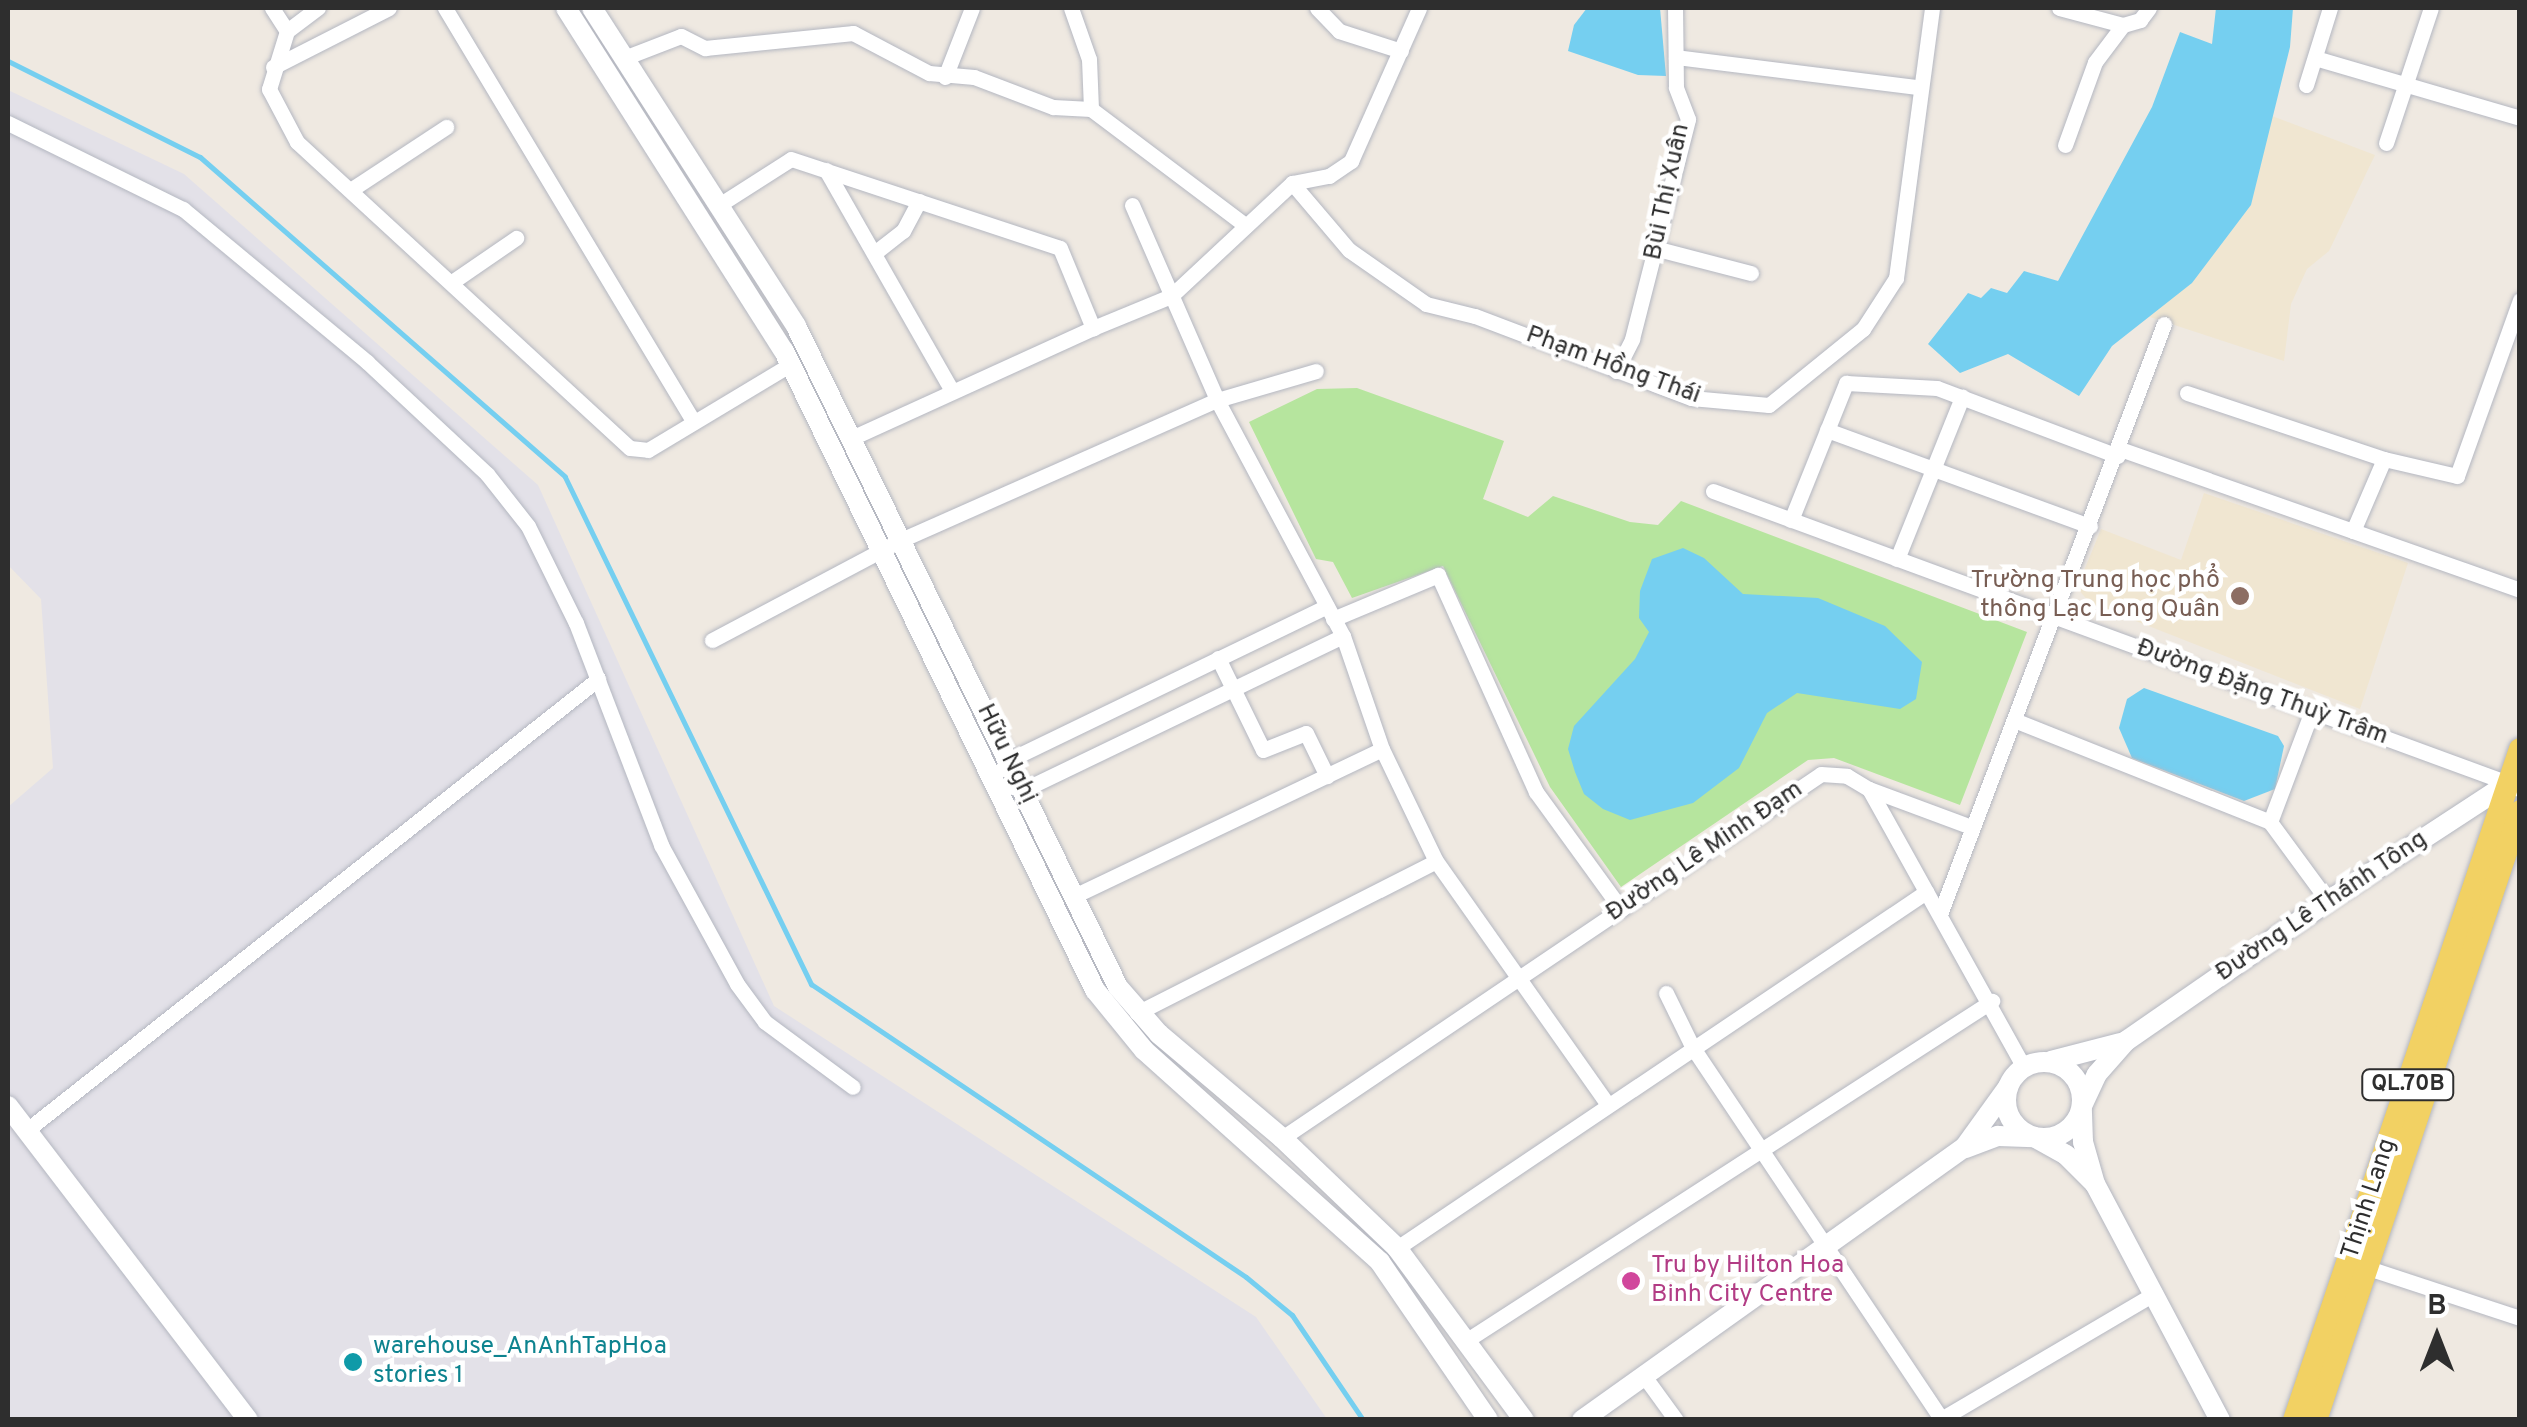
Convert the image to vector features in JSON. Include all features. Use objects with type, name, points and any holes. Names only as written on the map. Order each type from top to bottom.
[{"type":"main road","name":"Hữu Nghị","points":[[566,8],[790,364],[1096,990],[1116,1020],[1380,1262],[1488,1420]]},
{"type":"main road","name":"Hữu Nghị","points":[[592,8],[720,205],[836,399],[1074,896],[1137,1013],[1282,1138],[1397,1248],[1524,1420]]},
{"type":"main road","points":[[814,412],[836,399]]},
{"type":"main road","name":"Thịnh Lang","points":[[2294,1420],[2514,785],[2520,749]]},
{"type":"main road","name":"Đường Lê Thánh Tông","points":[[2082,1106],[2097,1074],[2126,1041],[2328,901],[2514,785]]},
{"type":"main road","name":"Thịnh Lang","points":[[2316,1420],[2520,811]]},
{"type":"main road","name":"Đường Lê Thánh Tông","points":[[2048,1061],[2126,1041]]},
{"type":"main road","points":[[1964,1148],[2024,1067],[2048,1061],[2078,1082],[2082,1142],[2095,1184],[2222,1415]]},
{"type":"main road","points":[[2008,1086],[2007,1112],[2034,1137],[2066,1155],[2095,1184]]},
{"type":"main road","points":[[8,1106],[248,1420]]},
{"type":"main road","points":[[1582,1420],[1964,1148],[1998,1136],[2034,1137],[2070,1128],[2082,1106]]},
{"type":"main road","points":[[1322,1208],[1337,1190]]},
{"type":"street","points":[[272,8],[286,31]]},
{"type":"street","points":[[318,8],[286,31],[269,88],[276,112],[297,142],[630,448],[648,450],[790,364]]},
{"type":"street","points":[[273,67],[389,8]]},
{"type":"street","points":[[446,8],[693,421]]},
{"type":"street","points":[[945,77],[972,8]]},
{"type":"street","points":[[1071,8],[1090,59],[1092,109]]},
{"type":"street","points":[[1316,8],[1339,31],[1401,51]]},
{"type":"street","points":[[854,437],[1171,296],[1292,184],[1329,176],[1351,161],[1418,8]]},
{"type":"street","name":"Bùi Thị Xuân","points":[[1616,371],[1658,249],[1688,119],[1676,87],[1675,8]]},
{"type":"street","name":"Phạm Hồng Thái","points":[[1292,184],[1349,250],[1426,304],[1475,316],[1690,398],[1769,405],[1830,360],[1863,328],[1896,278],[1916,87],[1932,8]]},
{"type":"street","points":[[2059,8],[2123,25],[2140,20],[2149,8]]},
{"type":"street","points":[[2306,85],[2330,8]]},
{"type":"street","points":[[2386,144],[2431,8]]},
{"type":"street","points":[[2066,145],[2095,62],[2123,25]]},
{"type":"street","points":[[624,58],[681,36],[704,48],[853,33],[945,77],[974,77],[1053,107],[1092,109],[1246,226]]},
{"type":"street","points":[[1676,57],[1916,87]]},
{"type":"street","points":[[2316,58],[2520,118]]},
{"type":"street","points":[[8,123],[183,209],[367,362],[488,474],[528,526],[598,680],[661,845],[737,984],[765,1022],[853,1087]]},
{"type":"street","points":[[352,189],[446,127]]},
{"type":"street","points":[[720,205],[791,159],[826,170],[1060,248],[1093,328]]},
{"type":"street","points":[[826,170],[877,251],[952,391]]},
{"type":"street","points":[[877,251],[903,232],[919,201]]},
{"type":"street","points":[[1132,205],[1216,400],[1343,636],[1382,749],[1436,861],[1607,1103]]},
{"type":"street","points":[[452,282],[516,238]]},
{"type":"street","points":[[1658,249],[1751,272]]},
{"type":"street","points":[[2186,393],[2384,459],[2457,476],[2520,300]]},
{"type":"street","points":[[1940,914],[2119,453],[2164,324]]},
{"type":"street","points":[[1830,360],[1846,383]]},
{"type":"street","points":[[712,640],[903,539],[1216,400],[1316,371]]},
{"type":"street","points":[[1846,383],[1915,384],[1962,397],[2520,590]]},
{"type":"street","points":[[1791,520],[1846,383]]},
{"type":"street","points":[[1897,560],[1962,397]]},
{"type":"street","points":[[1827,430],[2090,526]]},
{"type":"street","points":[[2353,530],[2384,459]]},
{"type":"street","name":"Đường Đặng Thuỳ Trâm","points":[[1713,492],[2514,785]]},
{"type":"street","points":[[1343,636],[1236,691],[1023,790],[995,781],[1009,760],[1218,658],[1330,612],[1438,576],[1536,792],[1621,909]]},
{"type":"street","points":[[1218,658],[1263,750],[1306,733],[1327,776]]},
{"type":"street","points":[[27,1130],[598,680]]},
{"type":"street","points":[[2270,822],[2312,711]]},
{"type":"street","points":[[1108,712],[1123,744]]},
{"type":"street","points":[[2014,720],[2270,822],[2328,901]]},
{"type":"street","points":[[1074,896],[1382,749]]},
{"type":"street","name":"Đường Lê Minh Đạm","points":[[1282,1138],[1821,774],[1847,776],[1870,789]]},
{"type":"street","points":[[1870,789],[1972,827]]},
{"type":"street","points":[[1870,789],[1992,1001],[2024,1067]]},
{"type":"street","points":[[1137,1013],[1436,861]]},
{"type":"street","points":[[1397,1248],[1607,1103],[1926,892]]},
{"type":"street","points":[[1666,993],[1693,1048],[1942,1419],[2155,1293]]},
{"type":"street","points":[[1464,1342],[1992,1001]]},
{"type":"street","points":[[2368,1268],[2520,1318]]},
{"type":"street","points":[[1644,1376],[1676,1420]]},
{"type":"shaded area","points":[[8,90],[184,174],[538,485],[774,1006],[1256,1317],[1327,1419],[8,1419],[8,807],[53,768],[41,599],[8,565]]},
{"type":"shaded area","points":[[2272,116],[2375,155],[2329,251],[2307,269],[2291,304],[2284,361],[2147,316],[2192,283],[2251,205]]},
{"type":"shaded area","name":"Trường Trung học phổ thông Lạc Long Quân","points":[[2204,493],[2408,563],[2360,709],[2090,603],[2077,588],[2101,529],[2181,560]]},
{"type":"green space","points":[[1357,388],[1504,441],[1483,499],[1528,517],[1553,496],[1630,522],[1658,525],[1681,501],[2027,632],[1960,805],[1834,758],[1808,760],[1621,887],[1550,787],[1443,566],[1352,598],[1333,562],[1316,559],[1249,422],[1317,389]]},
{"type":"water","points":[[1587,8],[1660,8],[1666,76],[1638,75],[1568,51],[1574,25]]},
{"type":"water","points":[[2216,8],[2293,8],[2290,47],[2251,205],[2192,283],[2112,346],[2079,396],[2008,354],[1960,373],[1928,344],[1968,293],[1981,298],[1991,288],[2007,293],[2024,271],[2058,281],[2152,107],[2180,32],[2212,44]]},
{"type":"water","points":[[1683,548],[1704,558],[1743,594],[1818,598],[1885,626],[1922,662],[1916,699],[1900,709],[1797,693],[1767,713],[1739,768],[1693,803],[1630,820],[1603,809],[1584,794],[1575,772],[1568,749],[1574,726],[1635,659],[1649,632],[1639,618],[1640,591],[1652,559]]},
{"type":"water","points":[[2144,688],[2278,736],[2284,746],[2275,789],[2244,801],[2132,758],[2119,728],[2127,699]]},
{"type":"waterway","points":[[8,61],[200,157],[565,477],[811,984],[1246,1277],[1292,1315],[1363,1420]]},
{"type":"place","name":"Trường Trung học phổ thông Lạc Long Quân","points":[[2240,596]]},
{"type":"place","name":"Tru by Hilton Hoa Binh City Centre","points":[[1631,1281]]},
{"type":"place","name":"warehouse_AnAnhTapHoa stories 1","points":[[353,1362]]}]
